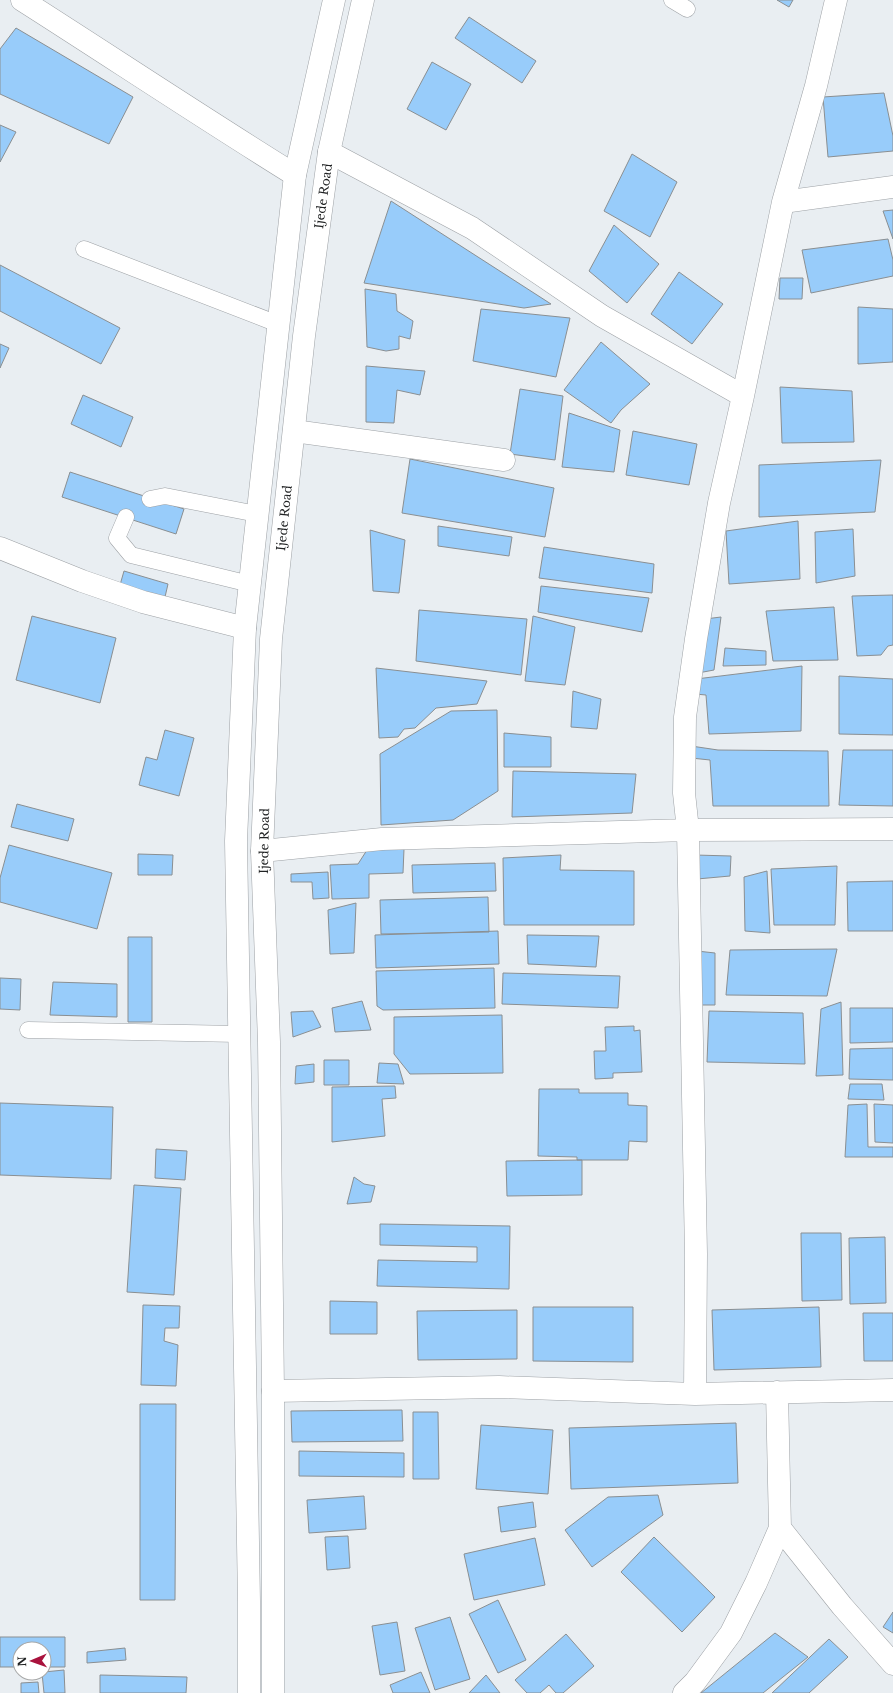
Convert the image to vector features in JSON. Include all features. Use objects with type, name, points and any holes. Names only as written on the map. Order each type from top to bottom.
[{"type":"street","points":[[22,0],[122,63],[204,119],[295,175]]},
{"type":"street","points":[[249,1693],[249,1593],[236,841],[245,628],[295,175],[334,0]]},
{"type":"street","name":"Ijede Road","points":[[273,1693],[273,1391],[269,1042],[262,851],[271,639],[304,336],[329,152],[363,0]]},
{"type":"street","points":[[695,1394],[696,1254],[688,830],[684,793],[685,717],[696,639],[719,503],[743,396],[783,202],[816,86],[836,0]]},
{"type":"street","points":[[329,152],[472,228],[602,316],[743,396]]},
{"type":"street","points":[[783,202],[893,187]]},
{"type":"street","points":[[294,431],[504,460]]},
{"type":"street","points":[[0,548],[82,581],[144,602],[245,628]]},
{"type":"street","points":[[262,851],[382,839],[688,830],[893,829]]},
{"type":"street","points":[[273,1391],[499,1387],[695,1394],[893,1390]]},
{"type":"street","points":[[684,1693],[695,1682],[731,1633],[756,1583],[780,1528],[777,1392]]},
{"type":"street","points":[[780,1528],[842,1606],[893,1664]]},
{"type":"lane","points":[[672,0],[688,9]]},
{"type":"lane","points":[[84,249],[278,324]]},
{"type":"lane","points":[[150,499],[165,496],[257,514]]},
{"type":"lane","points":[[126,517],[117,538],[131,555],[250,584]]},
{"type":"lane","points":[[28,1030],[240,1034]]},
{"type":"building","points":[[777,0],[793,0],[789,7]]},
{"type":"building","points":[[469,17],[536,61],[522,83],[455,38]]},
{"type":"building","points":[[16,28],[133,97],[109,144],[0,94],[0,49]]},
{"type":"building","points":[[432,62],[471,84],[446,130],[407,109]]},
{"type":"building","points":[[884,93],[893,136],[893,151],[828,157],[823,97]]},
{"type":"building","points":[[0,125],[16,132],[0,162]]},
{"type":"building","points":[[632,154],[677,182],[650,237],[604,211]]},
{"type":"building","points":[[391,201],[551,304],[524,308],[364,283]]},
{"type":"building","points":[[893,210],[893,239],[883,211]]},
{"type":"building","points":[[614,225],[659,264],[627,303],[589,271]]},
{"type":"building","points":[[888,239],[893,260],[893,276],[811,293],[802,250]]},
{"type":"building","points":[[0,265],[120,328],[101,364],[0,311]]},
{"type":"building","points":[[679,272],[723,304],[692,344],[651,314]]},
{"type":"building","points":[[780,278],[803,278],[802,299],[779,299]]},
{"type":"building","points":[[365,289],[396,294],[397,311],[413,321],[410,339],[399,336],[399,349],[386,351],[367,347]]},
{"type":"building","points":[[858,307],[893,309],[893,362],[858,364]]},
{"type":"building","points":[[481,309],[570,318],[556,377],[473,361]]},
{"type":"building","points":[[601,342],[650,384],[621,410],[611,423],[564,390]]},
{"type":"building","points":[[0,344],[9,348],[0,368]]},
{"type":"building","points":[[366,366],[425,371],[420,395],[397,390],[394,423],[366,422]]},
{"type":"building","points":[[780,387],[852,391],[854,442],[782,443]]},
{"type":"building","points":[[520,389],[563,396],[555,460],[510,454]]},
{"type":"building","points":[[83,395],[133,417],[121,447],[71,424]]},
{"type":"building","points":[[569,413],[620,430],[614,472],[562,467]]},
{"type":"building","points":[[633,431],[697,444],[689,485],[626,475]]},
{"type":"building","points":[[410,459],[554,488],[545,537],[402,513]]},
{"type":"building","points":[[881,460],[875,512],[759,517],[759,465]]},
{"type":"building","points":[[70,472],[184,509],[176,534],[62,497]]},
{"type":"building","points":[[798,521],[800,579],[729,584],[726,531]]},
{"type":"building","points":[[438,526],[512,537],[509,556],[438,546]]},
{"type":"building","points":[[853,529],[855,576],[816,583],[815,532]]},
{"type":"building","points":[[370,530],[405,540],[399,593],[373,591]]},
{"type":"building","points":[[544,547],[654,564],[652,593],[539,578]]},
{"type":"building","points":[[124,571],[168,584],[165,597],[120,585]]},
{"type":"building","points":[[541,586],[649,598],[642,632],[538,612]]},
{"type":"building","points":[[893,595],[893,645],[888,646],[881,655],[857,656],[852,596]]},
{"type":"building","points":[[834,607],[838,660],[773,661],[766,611]]},
{"type":"building","points":[[419,610],[527,619],[521,675],[416,661]]},
{"type":"building","points":[[32,616],[116,638],[100,703],[16,680]]},
{"type":"building","points":[[533,616],[575,627],[565,685],[525,681]]},
{"type":"building","points":[[721,617],[714,670],[698,673],[705,619]]},
{"type":"building","points":[[725,648],[766,651],[766,665],[723,666]]},
{"type":"building","points":[[802,666],[801,731],[709,734],[706,695],[695,694],[696,679]]},
{"type":"building","points":[[376,668],[487,681],[477,704],[436,708],[415,728],[404,729],[398,737],[379,738]]},
{"type":"building","points":[[839,676],[893,679],[893,735],[839,734]]},
{"type":"building","points":[[573,691],[601,699],[597,729],[571,727]]},
{"type":"building","points":[[497,710],[498,791],[453,820],[381,825],[380,754],[451,711]]},
{"type":"building","points":[[165,730],[194,738],[179,796],[139,785],[146,757],[157,760]]},
{"type":"building","points":[[504,733],[551,737],[551,767],[504,767]]},
{"type":"building","points":[[691,746],[718,750],[828,751],[829,806],[713,806],[710,760],[691,758]]},
{"type":"building","points":[[843,750],[893,750],[893,806],[839,805]]},
{"type":"building","points":[[513,771],[636,774],[632,813],[512,817]]},
{"type":"building","points":[[17,804],[74,819],[68,841],[11,827]]},
{"type":"building","points":[[9,845],[112,873],[97,929],[0,902],[0,878]]},
{"type":"building","points":[[404,849],[403,873],[369,874],[369,898],[332,899],[330,865],[358,864],[367,850]]},
{"type":"building","points":[[138,854],[173,855],[172,875],[138,875]]},
{"type":"building","points":[[561,855],[560,870],[634,871],[634,925],[504,925],[503,858]]},
{"type":"building","points":[[695,855],[731,856],[730,876],[697,879]]},
{"type":"building","points":[[495,863],[496,891],[413,893],[412,865]]},
{"type":"building","points":[[837,866],[835,925],[774,925],[771,869]]},
{"type":"building","points":[[767,871],[770,933],[745,931],[744,877]]},
{"type":"building","points":[[328,872],[329,898],[313,899],[312,882],[291,882],[291,874]]},
{"type":"building","points":[[893,881],[893,931],[848,931],[847,882]]},
{"type":"building","points":[[488,897],[489,932],[381,934],[380,900]]},
{"type":"building","points":[[356,903],[354,953],[330,954],[328,910]]},
{"type":"building","points":[[498,931],[499,964],[376,968],[375,935]]},
{"type":"building","points":[[527,935],[599,936],[596,967],[528,964]]},
{"type":"building","points":[[128,937],[152,937],[152,1022],[128,1022]]},
{"type":"building","points":[[837,949],[827,996],[726,995],[730,950]]},
{"type":"building","points":[[697,951],[715,953],[715,1005],[697,1005]]},
{"type":"building","points":[[494,968],[495,1008],[383,1010],[377,1006],[376,971]]},
{"type":"building","points":[[503,973],[620,976],[618,1008],[502,1004]]},
{"type":"building","points":[[0,978],[21,979],[20,1010],[0,1009]]},
{"type":"building","points":[[53,982],[117,984],[117,1017],[50,1015]]},
{"type":"building","points":[[362,1001],[371,1030],[335,1032],[332,1008]]},
{"type":"building","points":[[841,1002],[843,1075],[816,1076],[821,1009]]},
{"type":"building","points":[[850,1008],[893,1008],[893,1042],[850,1043]]},
{"type":"building","points":[[313,1011],[321,1027],[293,1037],[291,1012]]},
{"type":"building","points":[[709,1011],[803,1013],[805,1064],[707,1062]]},
{"type":"building","points":[[502,1015],[503,1073],[410,1074],[394,1054],[394,1017]]},
{"type":"building","points":[[634,1026],[634,1031],[640,1030],[642,1072],[613,1073],[613,1078],[595,1079],[594,1051],[606,1051],[605,1027]]},
{"type":"building","points":[[893,1048],[893,1080],[849,1079],[850,1049]]},
{"type":"building","points":[[324,1060],[349,1060],[349,1085],[324,1085]]},
{"type":"building","points":[[379,1063],[398,1064],[404,1084],[377,1083]]},
{"type":"building","points":[[314,1064],[314,1082],[295,1084],[296,1066]]},
{"type":"building","points":[[850,1084],[882,1084],[884,1100],[848,1099]]},
{"type":"building","points":[[395,1086],[396,1098],[382,1099],[385,1136],[332,1142],[332,1087]]},
{"type":"building","points":[[539,1089],[579,1089],[579,1093],[628,1093],[628,1105],[647,1106],[647,1142],[629,1141],[628,1160],[577,1160],[577,1157],[538,1156]]},
{"type":"building","points":[[0,1103],[113,1107],[111,1179],[0,1175]]},
{"type":"building","points":[[867,1104],[868,1147],[893,1147],[893,1157],[845,1157],[848,1105]]},
{"type":"building","points":[[874,1104],[893,1105],[893,1143],[875,1142]]},
{"type":"building","points":[[156,1149],[187,1151],[185,1180],[155,1178]]},
{"type":"building","points":[[582,1160],[582,1195],[507,1196],[506,1161]]},
{"type":"building","points":[[354,1177],[364,1184],[375,1186],[371,1202],[347,1204]]},
{"type":"building","points":[[134,1185],[181,1188],[174,1295],[127,1292]]},
{"type":"building","points":[[380,1224],[510,1226],[509,1289],[377,1286],[378,1260],[477,1262],[477,1247],[380,1245]]},
{"type":"building","points":[[801,1233],[841,1233],[842,1300],[802,1301]]},
{"type":"building","points":[[885,1237],[886,1303],[850,1304],[849,1238]]},
{"type":"building","points":[[330,1301],[377,1302],[377,1334],[330,1334]]},
{"type":"building","points":[[143,1305],[180,1306],[179,1328],[165,1328],[164,1341],[178,1345],[176,1386],[141,1385]]},
{"type":"building","points":[[533,1307],[633,1307],[633,1362],[533,1361]]},
{"type":"building","points":[[819,1307],[821,1367],[714,1370],[712,1310]]},
{"type":"building","points":[[517,1310],[517,1359],[418,1360],[417,1311]]},
{"type":"building","points":[[863,1313],[893,1313],[893,1361],[864,1361]]},
{"type":"building","points":[[140,1404],[176,1404],[175,1600],[140,1600]]},
{"type":"building","points":[[402,1410],[403,1441],[292,1442],[291,1411]]},
{"type":"building","points":[[413,1412],[438,1412],[439,1479],[413,1479]]},
{"type":"building","points":[[736,1423],[738,1483],[571,1489],[569,1428]]},
{"type":"building","points":[[481,1425],[553,1430],[548,1494],[476,1489]]},
{"type":"building","points":[[299,1451],[404,1453],[404,1477],[299,1476]]},
{"type":"building","points":[[658,1495],[663,1515],[592,1567],[565,1530],[608,1497]]},
{"type":"building","points":[[364,1496],[366,1529],[309,1533],[307,1500]]},
{"type":"building","points":[[533,1502],[536,1527],[501,1532],[498,1507]]},
{"type":"building","points":[[348,1536],[350,1568],[327,1570],[325,1537]]},
{"type":"building","points":[[654,1537],[715,1597],[682,1632],[621,1572]]},
{"type":"building","points":[[535,1538],[545,1585],[474,1600],[464,1554]]},
{"type":"building","points":[[498,1600],[526,1660],[498,1673],[469,1614]]},
{"type":"building","points":[[893,1612],[893,1633],[883,1627]]},
{"type":"building","points":[[450,1617],[470,1679],[435,1690],[415,1628]]},
{"type":"building","points":[[397,1622],[405,1671],[380,1675],[372,1626]]},
{"type":"building","points":[[775,1633],[808,1657],[763,1693],[701,1693]]},
{"type":"building","points":[[566,1634],[594,1666],[563,1693],[556,1693],[549,1685],[540,1693],[527,1693],[515,1680]]},
{"type":"building","points":[[0,1637],[65,1637],[65,1667],[52,1667],[52,1641],[12,1641],[12,1667],[0,1667]]},
{"type":"building","points":[[829,1639],[848,1657],[809,1693],[772,1693]]},
{"type":"building","points":[[125,1648],[126,1660],[87,1663],[87,1652]]},
{"type":"building","points":[[64,1670],[65,1693],[44,1693],[43,1681],[52,1681],[52,1671]]},
{"type":"building","points":[[421,1672],[430,1693],[393,1693],[390,1685]]},
{"type":"building","points":[[100,1675],[187,1677],[186,1693],[100,1693]]},
{"type":"building","points":[[486,1675],[500,1693],[469,1693]]},
{"type":"building","points":[[38,1682],[39,1693],[21,1693],[21,1683]]}]
